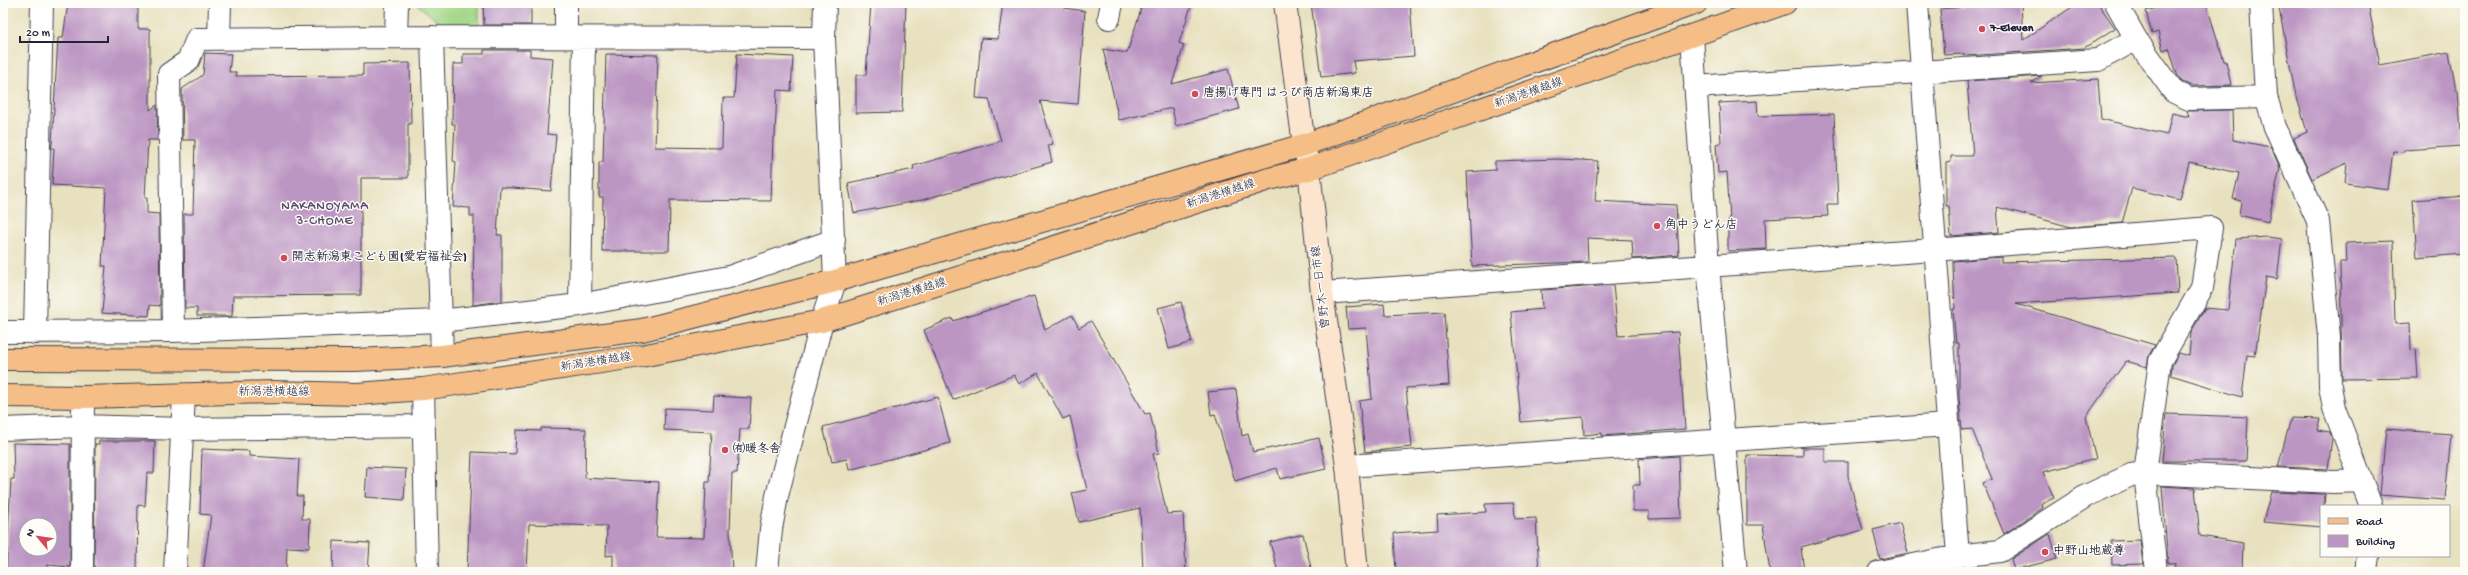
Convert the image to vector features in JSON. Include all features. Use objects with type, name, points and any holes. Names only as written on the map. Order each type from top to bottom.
[{"type":"main road","name":"曽野木一日市線","points":[[1285,3],[1304,145],[1309,169],[1322,293],[1347,466],[1357,572]]},
{"type":"main road","name":"新潟港横越線","points":[[3,359],[355,360],[442,356],[642,330],[835,281],[1304,145],[1696,3]]},
{"type":"main road","name":"新潟港横越線","points":[[3,396],[83,397],[273,392],[357,394],[423,389],[641,356],[822,321],[1269,179],[1309,169],[1692,37],[1785,3]]},
{"type":"street","points":[[35,332],[42,3]]},
{"type":"street","points":[[219,38],[220,3]]},
{"type":"street","points":[[396,37],[397,3]]},
{"type":"street","points":[[566,3],[575,37],[580,305]]},
{"type":"street","points":[[767,572],[771,529],[777,496],[822,321],[835,281],[824,38],[825,3]]},
{"type":"street","points":[[1917,3],[1934,250],[1958,556]]},
{"type":"street","points":[[2116,3],[2136,39],[2174,92],[2189,100],[2266,97]]},
{"type":"street","points":[[2261,3],[2266,97],[2275,127],[2318,221],[2329,337],[2330,386],[2334,408],[2371,505]]},
{"type":"street","points":[[173,331],[169,74],[188,61],[197,39],[396,37],[824,38]]},
{"type":"street","points":[[432,37],[442,356]]},
{"type":"street","points":[[1692,37],[1708,266],[1736,572]]},
{"type":"street","points":[[1696,87],[2098,60],[2136,39]]},
{"type":"street","points":[[1322,293],[1934,250],[2211,228],[2202,288],[2160,361],[2145,473],[2156,572]]},
{"type":"street","points":[[3,332],[173,331],[440,321],[580,305],[730,277],[834,240]]},
{"type":"street","points":[[423,389],[427,572]]},
{"type":"street","points":[[175,572],[184,395]]},
{"type":"street","points":[[82,572],[81,426],[83,397]]},
{"type":"street","points":[[1347,466],[1725,442],[1948,425]]},
{"type":"street","points":[[3,429],[81,426],[183,429],[424,426]]},
{"type":"street","points":[[1879,572],[1958,556],[2000,551],[2086,496],[2131,475],[2145,473],[2361,481]]},
{"type":"street","points":[[2366,572],[2368,557]]},
{"type":"green space","points":[[416,3],[479,3],[479,30],[445,28]]},
{"type":"building","points":[[68,3],[138,3],[138,29],[150,29],[150,110],[157,105],[158,140],[148,140],[145,198],[147,198],[147,213],[159,214],[160,306],[150,305],[149,316],[102,313],[106,266],[102,266],[106,188],[52,185],[54,148],[51,148],[58,38],[63,38]]},
{"type":"building","points":[[483,3],[531,3],[531,25],[484,25]]},
{"type":"building","points":[[871,3],[906,3],[902,112],[856,113],[856,75],[866,75]]},
{"type":"building","points":[[1003,3],[1064,3],[1064,8],[1085,11],[1078,104],[1040,101],[1053,144],[1048,145],[1052,162],[922,200],[854,213],[848,183],[914,169],[913,166],[1001,141],[989,99],[976,98],[981,38],[998,39]]},
{"type":"building","points":[[1143,3],[1192,3],[1179,43],[1184,45],[1172,84],[1228,69],[1239,109],[1176,126],[1172,108],[1119,120],[1103,49],[1127,53]]},
{"type":"building","points":[[1311,3],[1410,3],[1414,56],[1353,61],[1355,73],[1321,77]]},
{"type":"building","points":[[2021,3],[2023,40],[2078,3],[2098,3],[2115,28],[2084,48],[1965,56],[1964,54],[1944,55],[1940,9]]},
{"type":"building","points":[[2174,3],[2206,3],[2224,61],[2226,61],[2231,85],[2192,86],[2182,82],[2177,74],[2169,48],[2163,50],[2158,32],[2152,34],[2146,11]]},
{"type":"building","points":[[2278,3],[2368,3],[2380,65],[2449,52],[2456,90],[2458,90],[2462,146],[2404,150],[2404,152],[2393,151],[2388,189],[2345,183],[2347,163],[2312,179],[2294,138],[2307,132],[2294,87]]},
{"type":"building","points":[[484,50],[530,50],[530,56],[553,58],[547,134],[556,135],[551,191],[500,187],[497,235],[502,235],[502,301],[473,305],[474,216],[470,216],[470,208],[453,207],[456,162],[453,161],[455,124],[452,124],[453,64],[463,64],[463,54],[484,54]]},
{"type":"building","points":[[205,53],[231,54],[229,72],[236,72],[236,76],[363,75],[363,64],[410,63],[411,124],[408,124],[408,178],[361,178],[361,295],[233,296],[232,316],[197,316],[197,308],[185,308],[184,214],[193,214],[195,140],[183,140],[182,89],[203,75]]},
{"type":"building","points":[[606,54],[658,55],[655,147],[722,148],[723,98],[734,98],[737,54],[793,57],[791,91],[777,90],[775,137],[773,137],[771,201],[670,200],[669,251],[602,251],[603,197],[599,197],[599,162],[603,162]]},
{"type":"building","points":[[2042,76],[2031,83],[2098,79],[2101,119],[2167,135],[2172,113],[2189,117],[2187,111],[2232,110],[2233,140],[2271,147],[2280,168],[2268,222],[2239,215],[2241,201],[2233,199],[2239,173],[2189,162],[2180,200],[2132,188],[2122,223],[2071,227],[1997,207],[1999,232],[1951,236],[1949,206],[1946,206],[1946,163],[1951,162],[1951,156],[1973,156],[1967,81]]},
{"type":"building","points":[[1757,101],[1758,116],[1834,114],[1838,204],[1827,204],[1828,216],[1765,219],[1766,249],[1728,251],[1728,220],[1730,220],[1727,172],[1718,173],[1716,144],[1721,143],[1719,103]]},
{"type":"building","points":[[1558,159],[1598,161],[1595,201],[1676,205],[1679,255],[1633,259],[1632,240],[1587,238],[1588,262],[1472,266],[1467,172],[1495,170],[1495,161]]},
{"type":"building","points":[[2465,196],[2465,238],[2462,238],[2463,254],[2417,258],[2413,200]]},
{"type":"building","points":[[2268,237],[2282,239],[2277,279],[2266,277],[2255,356],[2247,355],[2242,397],[2171,375],[2172,365],[2179,353],[2189,356],[2191,332],[2205,308],[2228,310],[2236,239]]},
{"type":"building","points":[[2393,241],[2395,324],[2410,323],[2411,350],[2416,349],[2418,378],[2342,379],[2340,262],[2347,262],[2346,243]]},
{"type":"building","points":[[2001,257],[2001,262],[2176,258],[2178,293],[2016,304],[2155,345],[2149,355],[2147,367],[2126,361],[2086,417],[2096,459],[2043,472],[2054,498],[2042,503],[2043,508],[2004,534],[1983,483],[1992,479],[1972,429],[1962,430],[1959,398],[1959,343],[1956,343],[1953,309],[1955,309],[1953,261]]},
{"type":"building","points":[[1613,285],[1618,336],[1678,332],[1685,429],[1602,436],[1602,433],[1584,435],[1583,417],[1521,422],[1511,312],[1542,309],[1541,290]]},
{"type":"building","points":[[1034,296],[1045,330],[1072,315],[1079,328],[1091,321],[1145,414],[1150,413],[1159,453],[1153,454],[1167,514],[1183,513],[1186,571],[1143,570],[1140,508],[1079,522],[1072,493],[1087,490],[1070,416],[1063,419],[1038,373],[1019,384],[1014,375],[953,400],[924,330],[952,318],[953,321]]},
{"type":"building","points":[[1181,302],[1192,342],[1169,349],[1158,308]]},
{"type":"building","points":[[1384,304],[1385,315],[1444,312],[1449,385],[1406,388],[1412,447],[1365,452],[1359,401],[1372,399],[1366,328],[1348,329],[1346,307]]},
{"type":"building","points":[[1236,389],[1242,436],[1248,434],[1253,452],[1319,438],[1326,469],[1280,479],[1277,468],[1235,481],[1215,414],[1211,415],[1208,392]]},
{"type":"building","points":[[714,396],[751,398],[749,429],[740,429],[737,473],[732,473],[730,531],[732,571],[613,572],[613,555],[606,556],[607,526],[529,524],[527,572],[467,572],[472,452],[515,454],[516,430],[541,431],[541,428],[586,429],[585,478],[659,482],[656,537],[704,538],[706,482],[709,482],[712,432],[664,430],[665,408],[713,410]]},
{"type":"building","points":[[938,397],[950,443],[849,470],[847,459],[832,462],[823,427]]},
{"type":"building","points":[[2166,414],[2248,417],[2246,461],[2162,461]]},
{"type":"building","points":[[2291,418],[2320,419],[2317,430],[2330,432],[2332,438],[2328,469],[2278,467]]},
{"type":"building","points":[[2386,429],[2451,434],[2445,500],[2380,495]]},
{"type":"building","points":[[99,441],[155,441],[154,473],[147,473],[145,506],[138,505],[137,572],[94,572],[95,444],[99,444]]},
{"type":"building","points":[[13,443],[70,444],[70,567],[47,565],[47,572],[6,572],[11,479],[14,479]]},
{"type":"building","points":[[1803,448],[1825,448],[1825,462],[1848,462],[1848,476],[1863,530],[1801,547],[1804,572],[1770,572],[1763,525],[1747,525],[1747,455],[1803,456]]},
{"type":"building","points":[[202,449],[249,451],[249,456],[299,459],[297,496],[303,496],[302,519],[310,519],[309,548],[287,547],[286,572],[203,572],[211,515],[200,514]]},
{"type":"building","points":[[1679,456],[1681,518],[1649,519],[1649,511],[1633,511],[1633,485],[1640,485],[1639,459]]},
{"type":"building","points":[[367,467],[406,469],[404,500],[365,497]]},
{"type":"building","points":[[2162,486],[2195,488],[2200,536],[2243,543],[2242,572],[2174,572],[2175,563],[2168,563]]},
{"type":"building","points":[[2271,492],[2325,494],[2324,505],[2320,505],[2320,527],[2263,522]]},
{"type":"building","points":[[1514,503],[1515,519],[1536,518],[1539,572],[1396,572],[1394,533],[1438,530],[1437,515],[1486,512],[1485,504]]},
{"type":"building","points":[[1900,523],[1908,553],[1880,559],[1873,530]]},
{"type":"building","points":[[1303,534],[1312,572],[1278,572],[1270,542]]},
{"type":"building","points":[[2050,534],[2057,559],[2014,570],[2011,559]]},
{"type":"building","points":[[2140,540],[2143,564],[2112,565],[2111,541]]},
{"type":"building","points":[[334,541],[370,543],[368,572],[333,572]]},
{"type":"place","name":"7-Eleven","points":[[1982,29]]},
{"type":"place","name":"唐揚げ専門 はっぴ商店新潟東店","points":[[1195,94]]},
{"type":"place","name":"角中うどん店","points":[[1657,226]]},
{"type":"place","name":"開志新潟東こども園(愛宕福祉会)","points":[[284,258]]},
{"type":"place","name":"㈲暖冬舎","points":[[725,450]]},
{"type":"place","name":"中野山地蔵尊","points":[[2045,552]]},
{"type":"district","name":"NAKANOYAMA 3-CHOME","points":[[325,214]]}]
